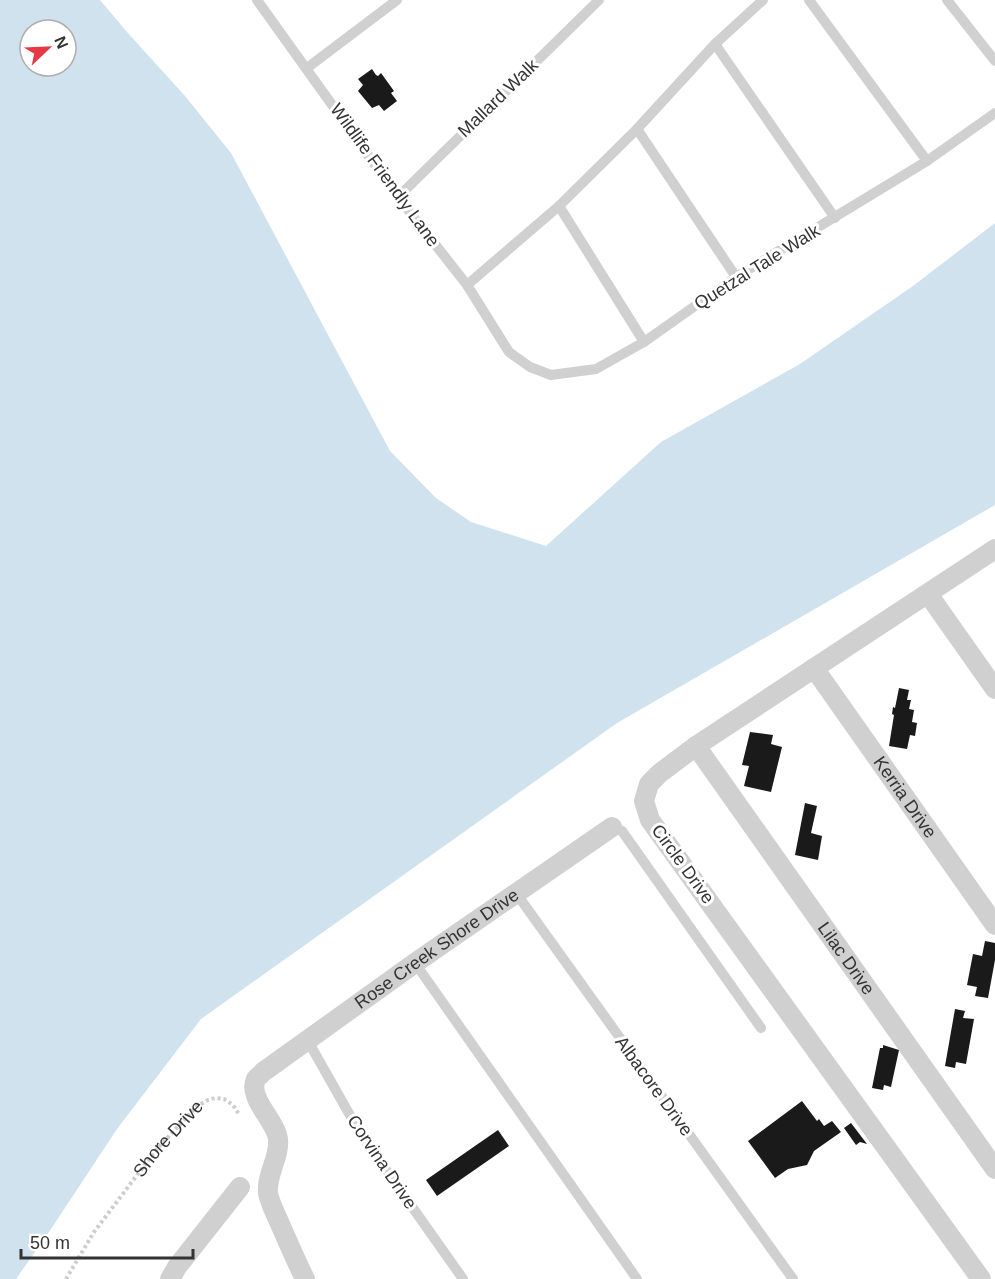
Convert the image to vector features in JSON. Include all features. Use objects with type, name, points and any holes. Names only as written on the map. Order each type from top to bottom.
[{"type":"street","name":"Circle Drive","points":[[981,1279],[651,820],[644,801],[649,784],[696,746],[995,549]]},
{"type":"street","points":[[928,594],[995,689]]},
{"type":"street","name":"Kerria Drive","points":[[814,668],[995,925]]},
{"type":"street","name":"Lilac Drive","points":[[696,746],[995,1169]]},
{"type":"street","name":"Rose Creek Shore Drive","points":[[305,1279],[268,1193],[278,1138],[274,1126],[260,1103],[255,1088],[256,1079],[415,963],[612,827]]},
{"type":"street","points":[[174,1273],[240,1187]]},
{"type":"lane","name":"Wildlife Friendly Lane","points":[[257,0],[398,196],[467,285],[509,352]]},
{"type":"lane","points":[[307,68],[397,0]]},
{"type":"lane","name":"Mallard Walk","points":[[398,196],[599,0]]},
{"type":"lane","points":[[467,285],[559,207],[637,129],[715,44],[763,0]]},
{"type":"lane","points":[[809,0],[927,161]]},
{"type":"lane","points":[[947,0],[995,60]]},
{"type":"lane","points":[[715,44],[835,218]]},
{"type":"lane","name":"Quetzal Tale Walk","points":[[509,352],[530,367],[551,375],[596,369],[644,342],[736,277],[927,161],[995,113]]},
{"type":"lane","points":[[637,129],[736,277]]},
{"type":"lane","points":[[559,207],[644,342]]},
{"type":"lane","points":[[612,827],[622,831],[761,1028]]},
{"type":"lane","name":"Albacore Drive","points":[[516,893],[793,1279]]},
{"type":"lane","points":[[415,963],[637,1279]]},
{"type":"lane","name":"Corvina Drive","points":[[308,1041],[360,1133],[463,1279]]},
{"type":"path","name":"Shore Drive","points":[[66,1279],[94,1233],[149,1160],[197,1106],[215,1098],[224,1099],[233,1105],[244,1120]]},
{"type":"water","points":[[0,0],[100,0],[185,96],[231,153],[390,451],[436,498],[471,522],[546,546],[661,442],[800,364],[913,286],[995,223],[995,505],[617,723],[201,1019],[117,1129],[16,1279],[0,1279]]},
{"type":"building","points":[[372,69],[378,76],[381,73],[394,91],[391,93],[397,101],[384,111],[379,105],[372,108],[358,91],[363,85],[358,79]]},
{"type":"building","points":[[899,688],[909,690],[907,700],[911,700],[909,709],[914,710],[912,722],[917,723],[915,736],[910,735],[907,749],[889,746],[894,715],[892,714],[893,707],[895,708]]},
{"type":"building","points":[[750,732],[773,735],[771,744],[782,747],[771,792],[744,786],[749,766],[742,765]]},
{"type":"building","points":[[805,803],[817,806],[811,833],[822,836],[818,860],[795,855]]},
{"type":"building","points":[[985,941],[995,943],[995,960],[988,998],[975,996],[977,987],[967,985],[973,954],[982,956]]},
{"type":"building","points":[[955,1009],[965,1011],[963,1018],[974,1019],[966,1064],[956,1062],[955,1068],[945,1066]]},
{"type":"building","points":[[883,1045],[899,1050],[891,1087],[884,1085],[883,1090],[872,1088],[880,1048],[883,1048]]},
{"type":"building","points":[[802,1101],[817,1121],[819,1119],[824,1126],[832,1121],[841,1132],[814,1151],[807,1165],[788,1169],[775,1178],[748,1141]]},
{"type":"building","points":[[851,1123],[867,1144],[860,1142],[856,1145],[844,1128]]},
{"type":"building","points":[[498,1130],[509,1146],[437,1196],[426,1180]]}]
